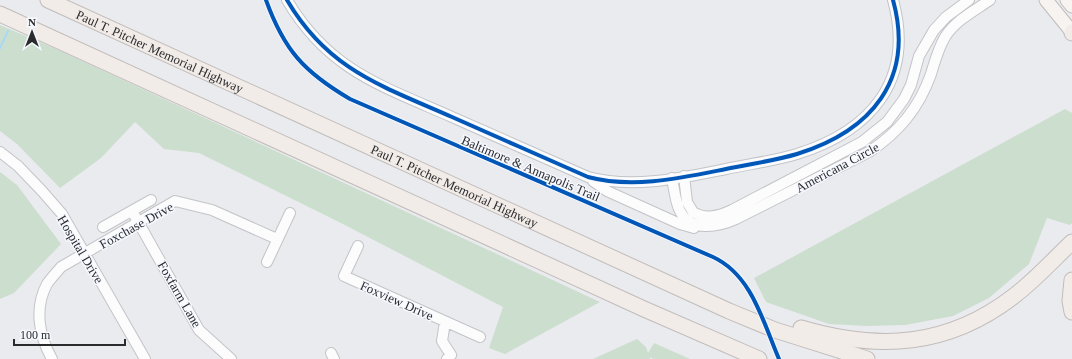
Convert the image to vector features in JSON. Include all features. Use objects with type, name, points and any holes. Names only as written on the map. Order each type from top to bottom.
[{"type":"highway","name":"Paul T. Pitcher Memorial Highway","points":[[48,0],[658,280],[774,330],[867,359]]},
{"type":"highway","points":[[0,14],[644,309],[759,359]]},
{"type":"highway","points":[[658,280],[828,337],[881,343],[906,341],[934,336],[963,326],[989,313],[1014,296],[1034,279],[1072,242]]},
{"type":"highway","points":[[1072,280],[1070,301],[1072,312]]},
{"type":"main road","points":[[1046,0],[1072,32]]},
{"type":"main road","points":[[1067,0],[1072,6]]},
{"type":"street","points":[[287,0],[308,32],[320,45],[334,58],[360,75],[588,177],[604,182],[629,183],[684,176],[798,153],[812,148],[858,123],[881,100],[894,74],[899,44],[899,27],[894,0]]},
{"type":"street","name":"Americana Circle","points":[[684,176],[687,202],[693,212],[707,217],[715,216],[732,210],[862,142],[887,122],[904,99],[911,86],[919,56],[934,30],[946,17],[969,0]]},
{"type":"street","name":"Americana Circle","points":[[672,178],[678,209],[682,216],[696,224],[716,226],[743,215],[869,152],[883,143],[898,130],[918,104],[931,73],[939,48],[955,24],[990,0]]},
{"type":"street","name":"Hospital Drive","points":[[0,152],[18,166],[62,214],[145,359]]},
{"type":"street","points":[[588,177],[607,191],[680,224],[701,229],[716,226]]},
{"type":"street","points":[[103,227],[151,200]]},
{"type":"street","name":"Foxchase Drive","points":[[52,359],[40,330],[40,305],[48,284],[61,267],[175,201],[212,210],[277,239]]},
{"type":"street","name":"Foxfarm Lane","points":[[132,211],[199,330],[231,359]]},
{"type":"street","points":[[266,262],[290,214]]},
{"type":"street","name":"Foxview Drive","points":[[358,246],[344,276],[480,337]]},
{"type":"street","points":[[445,322],[442,341],[451,354],[447,359]]},
{"type":"green space","points":[[0,25],[63,52],[600,302],[505,354],[489,348],[503,307],[339,222],[199,153],[164,149],[135,122],[101,158],[60,188],[17,144],[0,131]]},
{"type":"green space","points":[[1065,109],[1072,113],[1072,223],[1070,225],[1047,218],[1029,264],[989,298],[953,316],[905,325],[866,326],[829,324],[766,302],[754,278]]},
{"type":"green space","points":[[0,172],[17,185],[61,244],[14,293],[0,299]]},
{"type":"green space","points":[[637,339],[646,347],[648,353],[654,343],[690,359],[653,359],[650,357],[650,359],[593,359]]},
{"type":"waterway","points":[[0,48],[8,31]]},
{"type":"cycle path","name":"Baltimore & Annapolis Trail","points":[[266,0],[280,33],[298,58],[320,79],[350,99],[713,257],[726,265],[738,275],[755,301],[779,359]]},
{"type":"cycle path","name":"Baltimore & Annapolis Trail","points":[[287,0],[303,24],[320,43],[339,60],[380,85],[588,177],[622,182],[674,179],[770,161],[797,154],[823,144],[846,131],[866,116],[881,98],[892,78],[898,55],[898,29],[893,0]]}]
